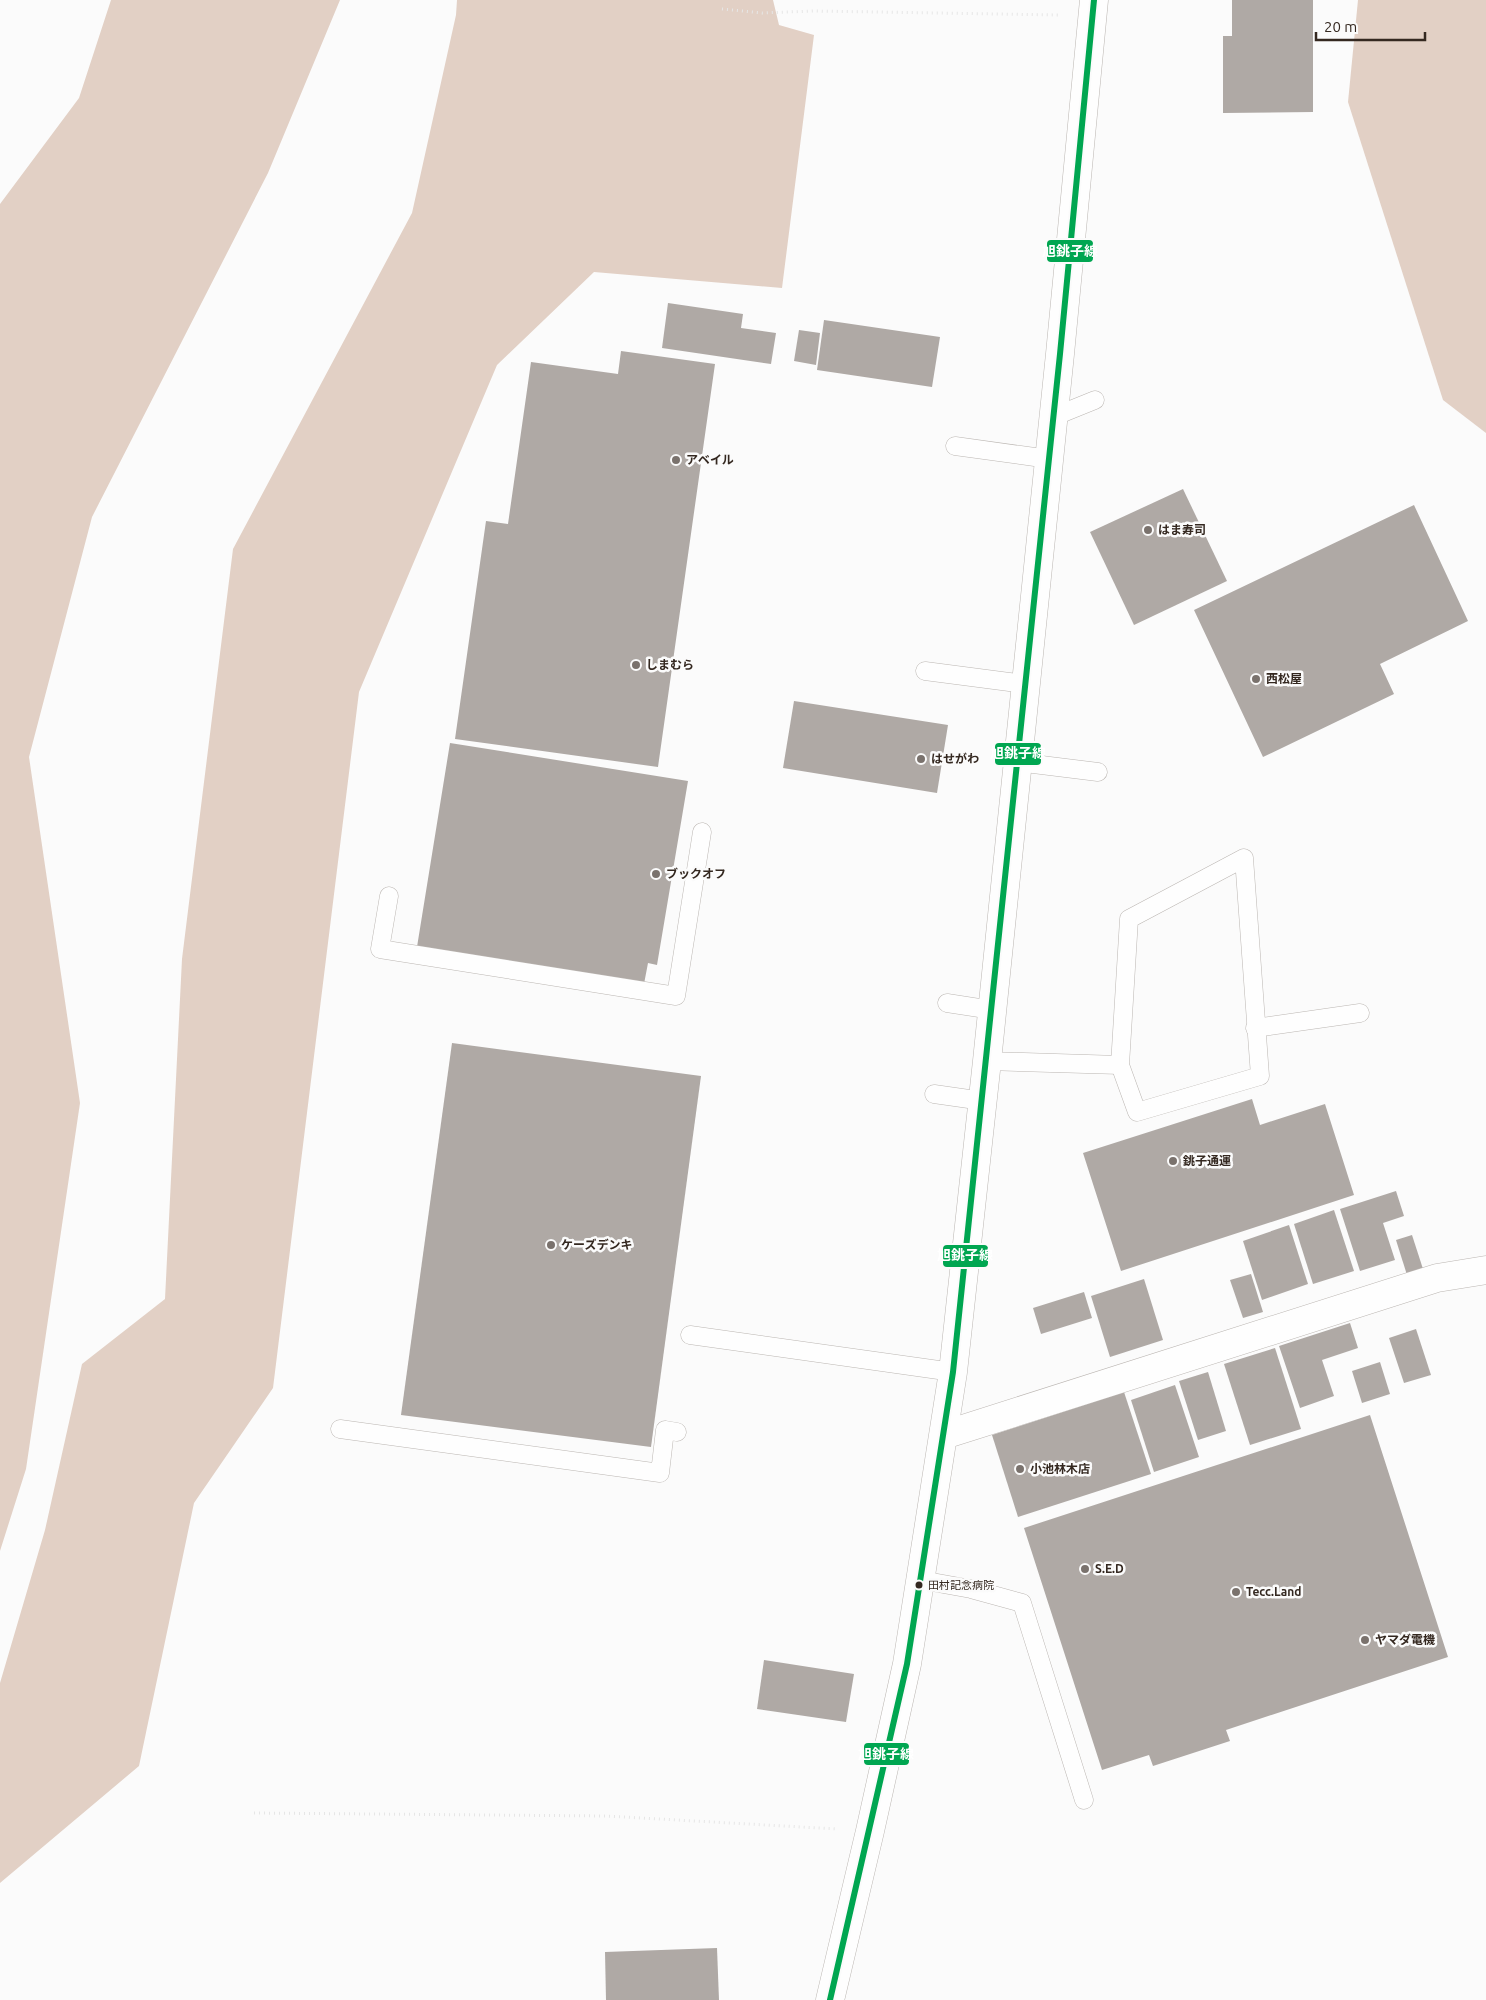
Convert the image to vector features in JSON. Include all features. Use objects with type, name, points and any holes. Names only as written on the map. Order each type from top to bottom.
[{"type":"main road","points":[[830,2000],[907,1664],[953,1372],[1026,684],[1093,8]]},
{"type":"main road","points":[[944,1435],[1438,1278],[1486,1270]]},
{"type":"lane","points":[[1053,416],[1095,400]]},
{"type":"lane","points":[[955,446],[1049,459]]},
{"type":"lane","points":[[925,671],[1026,684]]},
{"type":"lane","points":[[1017,762],[1098,772]]},
{"type":"lane","points":[[389,896],[380,950],[676,996],[702,832]]},
{"type":"lane","points":[[1244,858],[1260,1076],[1137,1112],[1120,1065],[1129,919],[1244,858]]},
{"type":"lane","points":[[947,1003],[992,1010]]},
{"type":"lane","points":[[1255,1028],[1360,1013]]},
{"type":"lane","points":[[987,1061],[1120,1065]]},
{"type":"lane","points":[[934,1094],[983,1101]]},
{"type":"lane","points":[[690,1335],[953,1372]]},
{"type":"lane","points":[[340,1428],[660,1473],[665,1430],[677,1432]]},
{"type":"lane","points":[[920,1580],[971,1588],[1022,1602],[1084,1800]]},
{"type":"path","points":[[722,10],[762,13],[1093,8]]},
{"type":"path","points":[[254,1812],[606,1816],[870,1831]]},
{"type":"shaded area","points":[[111,0],[340,0],[268,173],[92,517],[29,757],[80,1103],[26,1469],[0,1551],[0,204],[79,98]]},
{"type":"shaded area","points":[[457,0],[773,0],[779,25],[814,35],[782,288],[594,272],[497,365],[359,692],[273,1388],[194,1503],[139,1766],[0,1883],[0,1683],[45,1530],[82,1364],[165,1299],[182,959],[233,549],[412,213],[456,15]]},
{"type":"shaded area","points":[[1358,0],[1486,0],[1486,433],[1443,400],[1348,102]]},
{"type":"building","points":[[1232,0],[1313,0],[1313,112],[1223,113],[1223,36],[1232,36]]},
{"type":"building","points":[[668,303],[743,314],[741,328],[776,333],[771,364],[662,348]]},
{"type":"building","points":[[824,320],[940,337],[932,387],[817,370]]},
{"type":"building","points":[[799,330],[820,333],[816,365],[794,361]]},
{"type":"building","points":[[621,351],[715,364],[658,767],[455,739],[486,521],[508,524],[531,362],[618,374]]},
{"type":"building","points":[[1183,489],[1227,581],[1134,625],[1090,532]]},
{"type":"building","points":[[1414,505],[1468,621],[1380,664],[1394,694],[1263,757],[1194,610]]},
{"type":"building","points":[[794,701],[948,725],[937,793],[783,768]]},
{"type":"building","points":[[450,743],[688,781],[657,965],[648,963],[644,984],[417,947]]},
{"type":"building","name":"ケーズデンキ","points":[[452,1043],[701,1076],[651,1447],[401,1415]]},
{"type":"building","points":[[1252,1099],[1260,1125],[1325,1104],[1354,1195],[1121,1271],[1083,1153]]},
{"type":"building","points":[[1396,1191],[1404,1216],[1383,1223],[1395,1260],[1360,1271],[1340,1209]]},
{"type":"building","points":[[1334,1210],[1354,1271],[1313,1284],[1294,1224]]},
{"type":"building","points":[[1289,1225],[1308,1284],[1262,1300],[1243,1241]]},
{"type":"building","points":[[1412,1235],[1423,1269],[1407,1275],[1396,1240]]},
{"type":"building","points":[[1251,1274],[1263,1312],[1243,1318],[1230,1280]]},
{"type":"building","points":[[1144,1279],[1163,1340],[1110,1357],[1091,1296]]},
{"type":"building","points":[[1084,1292],[1092,1318],[1041,1334],[1033,1308]]},
{"type":"building","points":[[1350,1323],[1358,1348],[1322,1360],[1334,1396],[1300,1408],[1279,1346]]},
{"type":"building","points":[[1416,1329],[1431,1375],[1404,1383],[1389,1338]]},
{"type":"building","points":[[1275,1348],[1301,1429],[1250,1445],[1224,1364]]},
{"type":"building","points":[[1380,1362],[1390,1394],[1362,1403],[1352,1371]]},
{"type":"building","points":[[1208,1372],[1226,1431],[1198,1440],[1179,1381]]},
{"type":"building","points":[[1175,1385],[1199,1457],[1154,1472],[1131,1400]]},
{"type":"building","points":[[1124,1392],[1151,1474],[1018,1517],[992,1435]]},
{"type":"building","name":"Tecc.Land","points":[[1370,1415],[1448,1657],[1226,1730],[1230,1741],[1153,1766],[1149,1755],[1102,1770],[1024,1528]]},
{"type":"building","points":[[764,1660],[854,1674],[846,1722],[757,1709]]},
{"type":"building","points":[[717,1948],[719,2000],[606,2000],[605,1952]]},
{"type":"transit line","name":"旭銚子線","points":[[830,2000],[907,1664],[953,1372],[1060,354],[1094,0]]},
{"type":"place","name":"アベイル","points":[[676,460]]},
{"type":"place","name":"はま寿司","points":[[1148,530]]},
{"type":"place","name":"しまむら","points":[[636,665]]},
{"type":"place","name":"西松屋","points":[[1256,679]]},
{"type":"place","name":"はせがわ","points":[[921,759]]},
{"type":"place","name":"ブックオフ","points":[[656,874]]},
{"type":"place","name":"銚子通運","points":[[1173,1161]]},
{"type":"place","name":"ケーズデンキ","points":[[551,1245]]},
{"type":"place","name":"小池林木店","points":[[1020,1469]]},
{"type":"place","name":"S.E.D","points":[[1085,1569]]},
{"type":"place","name":"田村記念病院","points":[[919,1585]]},
{"type":"place","name":"Tecc.Land","points":[[1236,1592]]},
{"type":"place","name":"ヤマダ電機","points":[[1365,1640]]}]
